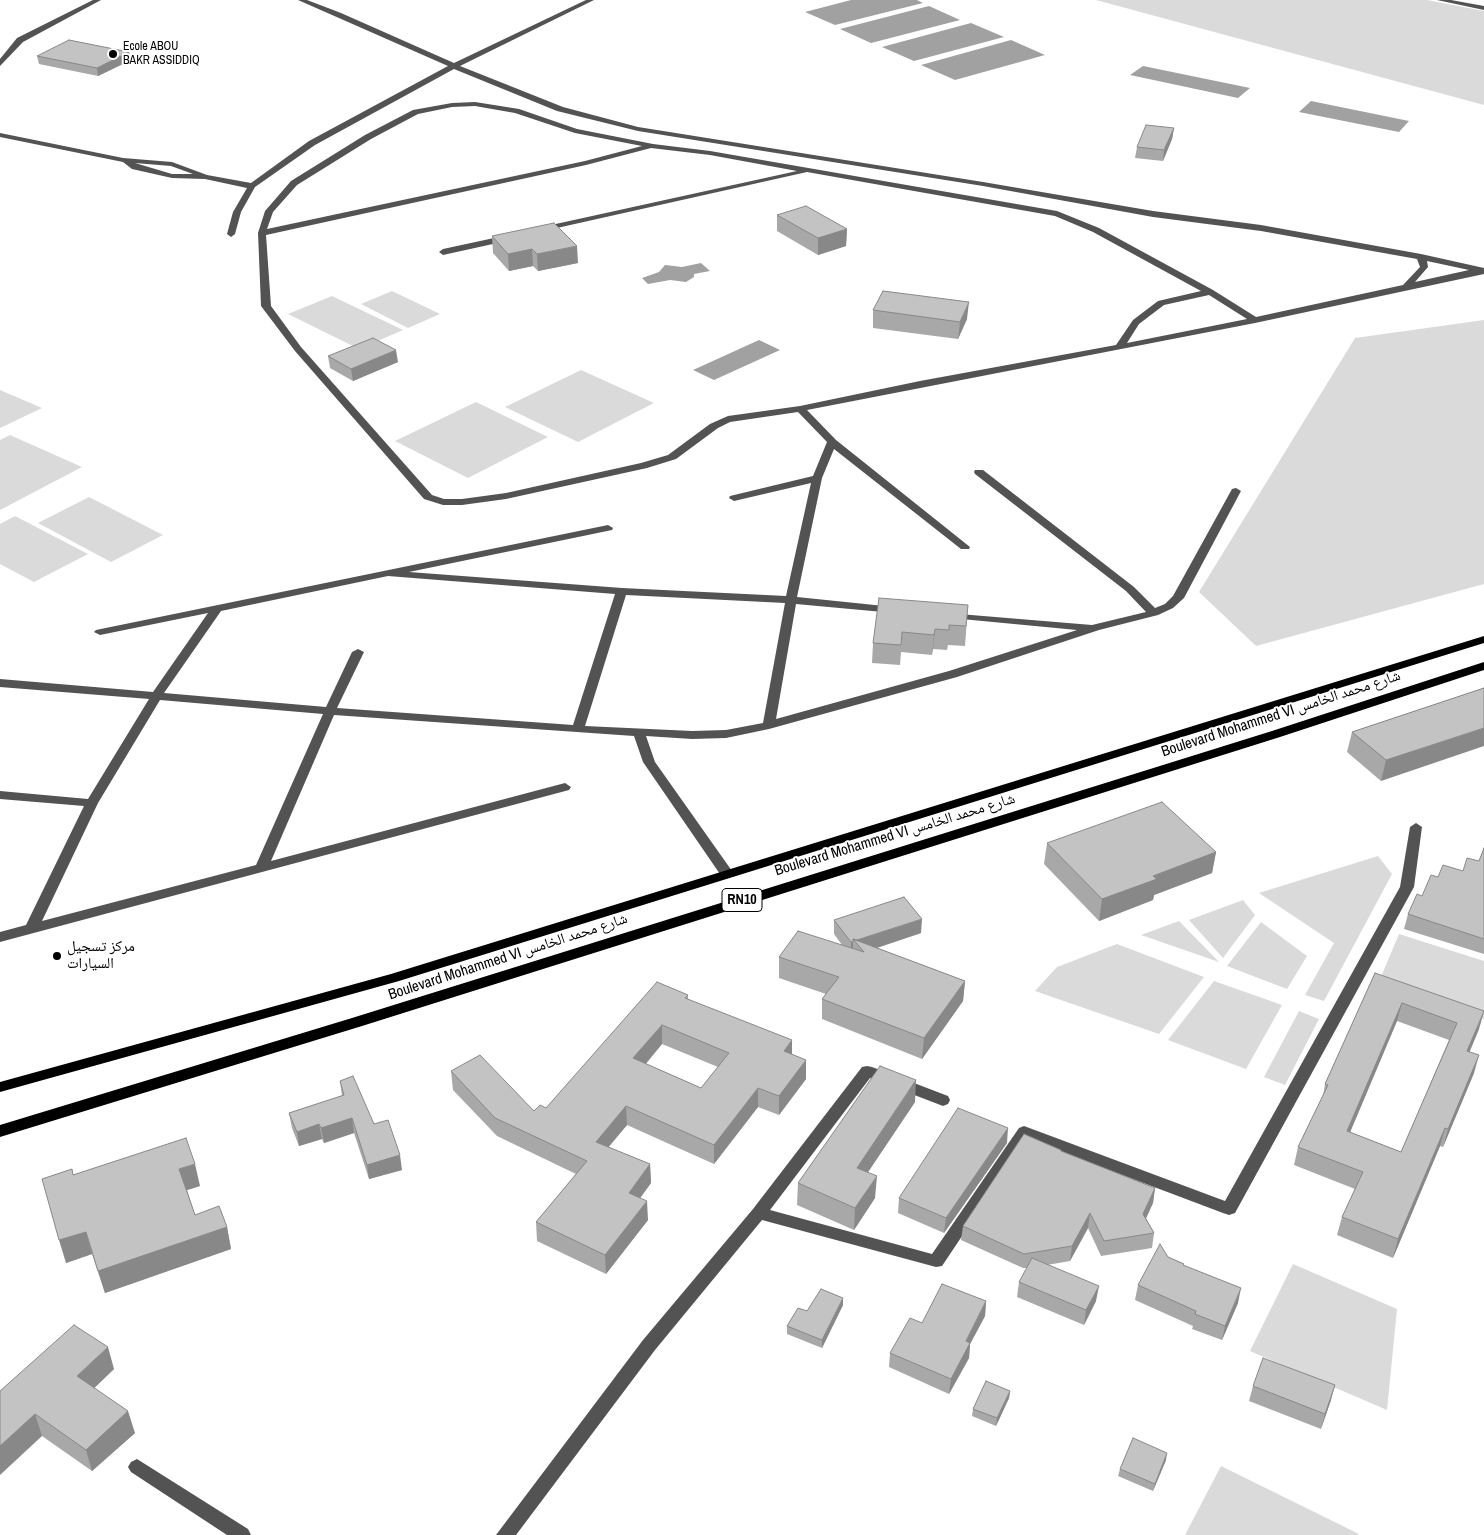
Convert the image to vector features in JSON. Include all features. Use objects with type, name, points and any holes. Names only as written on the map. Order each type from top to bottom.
[{"type":"main road","name":"Boulevard Mohammed VI شارع محمد الخامس","points":[[0,1087],[385,980],[1484,639]]},
{"type":"main road","name":"Boulevard Mohammed VI شارع محمد الخامس","points":[[0,1132],[1276,734],[1484,666]]},
{"type":"street","points":[[0,64],[20,40],[98,0]]},
{"type":"street","points":[[301,0],[339,14],[454,66],[560,109],[638,129],[983,184],[1153,214],[1270,230],[1483,270]]},
{"type":"street","points":[[232,234],[237,212],[252,186],[312,143],[454,66],[591,0]]},
{"type":"street","points":[[1440,0],[1484,8]]},
{"type":"street","points":[[1255,320],[1210,292],[1096,230],[1056,214],[710,153],[653,146],[575,131],[516,111],[488,105],[452,105],[416,112],[368,137],[294,183],[269,211],[262,233],[266,306],[298,349],[416,485],[428,497],[443,502],[462,502],[506,496],[643,466],[672,457],[714,426],[728,419],[800,409],[920,384],[1120,347],[1255,320],[1483,270]]},
{"type":"street","points":[[0,135],[123,160],[135,167],[166,175],[205,177],[252,186]]},
{"type":"street","points":[[262,233],[653,146]]},
{"type":"street","points":[[530,233],[810,170]]},
{"type":"street","points":[[443,252],[520,235]]},
{"type":"street","points":[[1406,287],[1424,267],[1421,257]]},
{"type":"street","points":[[1120,347],[1136,322],[1161,303],[1210,292]]},
{"type":"street","points":[[800,409],[832,442],[965,547]]},
{"type":"street","points":[[769,725],[791,600],[817,478],[832,442]]},
{"type":"street","points":[[979,472],[1130,589],[1154,613]]},
{"type":"street","points":[[734,498],[817,478]]},
{"type":"street","points":[[0,684],[330,711],[639,732],[692,735],[726,734],[769,725],[953,674],[1095,628],[1154,613],[1169,606],[1178,598],[1236,491]]},
{"type":"street","points":[[100,632],[391,574],[608,528]]},
{"type":"street","points":[[391,574],[622,591],[791,600],[909,611]]},
{"type":"street","points":[[578,728],[622,591]]},
{"type":"street","points":[[31,930],[92,803],[156,697],[217,608]]},
{"type":"street","points":[[938,614],[1095,628]]},
{"type":"street","points":[[262,867],[330,711],[358,652]]},
{"type":"street","points":[[639,732],[642,746],[649,762],[727,874]]},
{"type":"street","points":[[0,937],[565,787]]},
{"type":"street","points":[[0,795],[92,803]]},
{"type":"street","points":[[759,1213],[936,1262],[1024,1132],[1229,1209],[1407,887],[1416,828]]},
{"type":"street","points":[[505,1535],[649,1345],[759,1213],[867,1071],[943,1100]]},
{"type":"street","points":[[137,1468],[242,1535]]},
{"type":"shaded area","points":[[851,0],[917,0],[923,3],[835,25],[805,12]]},
{"type":"shaded area","points":[[1096,0],[1427,0],[1484,11],[1484,105]]},
{"type":"shaded area","points":[[929,6],[960,20],[871,43],[840,29]]},
{"type":"shaded area","points":[[971,23],[1004,37],[914,61],[882,47]]},
{"type":"shaded area","points":[[1011,40],[1045,55],[955,80],[921,65]]},
{"type":"shaded area","points":[[1143,66],[1250,88],[1238,98],[1130,75]]},
{"type":"shaded area","points":[[1311,101],[1409,121],[1399,132],[1299,112]]},
{"type":"shaded area","points":[[701,263],[710,271],[694,274],[694,277],[686,282],[670,280],[648,284],[642,278],[659,272],[665,265],[682,267]]},
{"type":"shaded area","points":[[392,291],[440,314],[408,328],[361,304]]},
{"type":"shaded area","points":[[332,296],[403,330],[359,349],[288,314]]},
{"type":"shaded area","points":[[1484,320],[1484,584],[1256,646],[1199,592],[1355,338]]},
{"type":"shaded area","points":[[759,340],[780,350],[714,380],[693,370]]},
{"type":"shaded area","points":[[581,370],[654,403],[578,442],[505,407]]},
{"type":"shaded area","points":[[0,390],[42,408],[0,428]]},
{"type":"shaded area","points":[[476,402],[548,437],[468,478],[395,441]]},
{"type":"shaded area","points":[[10,435],[82,467],[0,510],[0,440]]},
{"type":"shaded area","points":[[89,497],[163,535],[111,562],[38,523]]},
{"type":"shaded area","points":[[15,516],[88,554],[34,582],[0,564],[0,524]]},
{"type":"shaded area","points":[[1378,856],[1392,874],[1324,1001],[1305,995],[1334,943],[1259,893]]},
{"type":"shaded area","points":[[1243,900],[1255,915],[1223,958],[1189,920]]},
{"type":"shaded area","points":[[1179,921],[1219,962],[1141,935]]},
{"type":"shaded area","points":[[1261,922],[1307,956],[1287,989],[1227,966]]},
{"type":"shaded area","points":[[1399,934],[1484,961],[1484,1019],[1378,984]]},
{"type":"shaded area","points":[[1117,944],[1204,977],[1159,1034],[1035,991],[1057,967]]},
{"type":"shaded area","points":[[1214,981],[1282,1005],[1246,1069],[1168,1040]]},
{"type":"shaded area","points":[[1299,1011],[1319,1019],[1285,1085],[1264,1077]]},
{"type":"shaded area","points":[[1293,1264],[1397,1309],[1387,1410],[1250,1351]]},
{"type":"shaded area","points":[[1221,1466],[1359,1534],[1185,1535]]},
{"type":"building","points":[[69,40],[129,52],[97,68],[37,56]]},
{"type":"building","points":[[1146,125],[1174,128],[1164,150],[1137,147]]},
{"type":"building","points":[[806,206],[847,229],[818,238],[777,215]]},
{"type":"building","points":[[554,223],[577,246],[537,254],[532,249],[508,254],[492,236]]},
{"type":"building","points":[[883,291],[969,302],[960,322],[873,310]]},
{"type":"building","points":[[373,338],[396,350],[351,369],[328,356]]},
{"type":"building","points":[[879,598],[968,605],[966,626],[949,625],[949,630],[935,629],[934,635],[902,632],[901,645],[873,643]]},
{"type":"building","points":[[1484,688],[1484,728],[1386,760],[1352,732]]},
{"type":"building","points":[[1162,802],[1216,852],[1153,876],[1157,879],[1102,899],[1047,843]]},
{"type":"building","points":[[1484,848],[1484,939],[1408,914],[1417,894],[1422,896],[1431,875],[1438,877],[1443,865],[1463,871],[1467,858],[1479,861]]},
{"type":"building","points":[[904,897],[922,919],[857,940],[853,939],[853,942],[851,942],[834,920]]},
{"type":"building","points":[[798,931],[864,952],[853,939],[965,981],[924,1038],[822,999],[839,977],[779,957]]},
{"type":"building","points":[[1375,973],[1484,1011],[1467,1051],[1479,1055],[1448,1129],[1445,1128],[1398,1239],[1342,1217],[1363,1172],[1298,1147],[1328,1085],[1325,1084]],"holes":[[[1402,1003],[1457,1023],[1401,1152],[1347,1131]]]},
{"type":"building","points":[[657,982],[688,995],[685,998],[792,1040],[784,1051],[806,1060],[779,1096],[758,1088],[714,1145],[626,1106],[596,1142],[650,1164],[629,1193],[647,1201],[605,1255],[536,1222],[587,1161],[495,1118],[451,1071],[480,1055],[534,1111],[540,1105],[546,1108]],"holes":[[[662,1025],[729,1053],[701,1088],[633,1058]]]},
{"type":"building","points":[[880,1066],[916,1080],[857,1168],[877,1176],[855,1208],[798,1183]]},
{"type":"building","points":[[353,1076],[374,1124],[388,1120],[400,1155],[367,1165],[352,1118],[321,1128],[319,1124],[297,1132],[289,1113],[344,1095],[340,1081]]},
{"type":"building","points":[[958,1108],[1008,1128],[946,1218],[899,1198]]},
{"type":"building","points":[[1024,1134],[1061,1151],[1155,1188],[1143,1214],[1154,1233],[1104,1241],[1090,1213],[1072,1246],[1024,1254],[963,1226]]},
{"type":"building","points":[[186,1138],[195,1164],[179,1169],[195,1215],[219,1206],[227,1227],[98,1271],[86,1232],[59,1240],[42,1179],[72,1169],[73,1175]]},
{"type":"building","points":[[1160,1244],[1168,1257],[1183,1265],[1241,1288],[1225,1326],[1195,1314],[1196,1311],[1138,1285]]},
{"type":"building","points":[[1032,1258],[1099,1286],[1086,1310],[1019,1282]]},
{"type":"building","points":[[942,1284],[986,1301],[966,1341],[970,1343],[951,1379],[890,1353],[910,1318],[922,1323]]},
{"type":"building","points":[[821,1289],[843,1298],[822,1340],[787,1326],[798,1308],[807,1311]]},
{"type":"building","points":[[74,1325],[108,1347],[77,1376],[128,1411],[86,1450],[35,1414],[0,1446],[0,1391]]},
{"type":"building","points":[[1263,1358],[1335,1385],[1325,1414],[1253,1386]]},
{"type":"building","points":[[986,1381],[1010,1391],[997,1418],[973,1409]]},
{"type":"building","points":[[1133,1438],[1167,1453],[1155,1484],[1120,1469]]},
{"type":"place","name":"Ecole ABOU BAKR ASSIDDIQ","points":[[113,54]]},
{"type":"place","name":"مركز تسجيل السيارات","points":[[57,956]]}]
